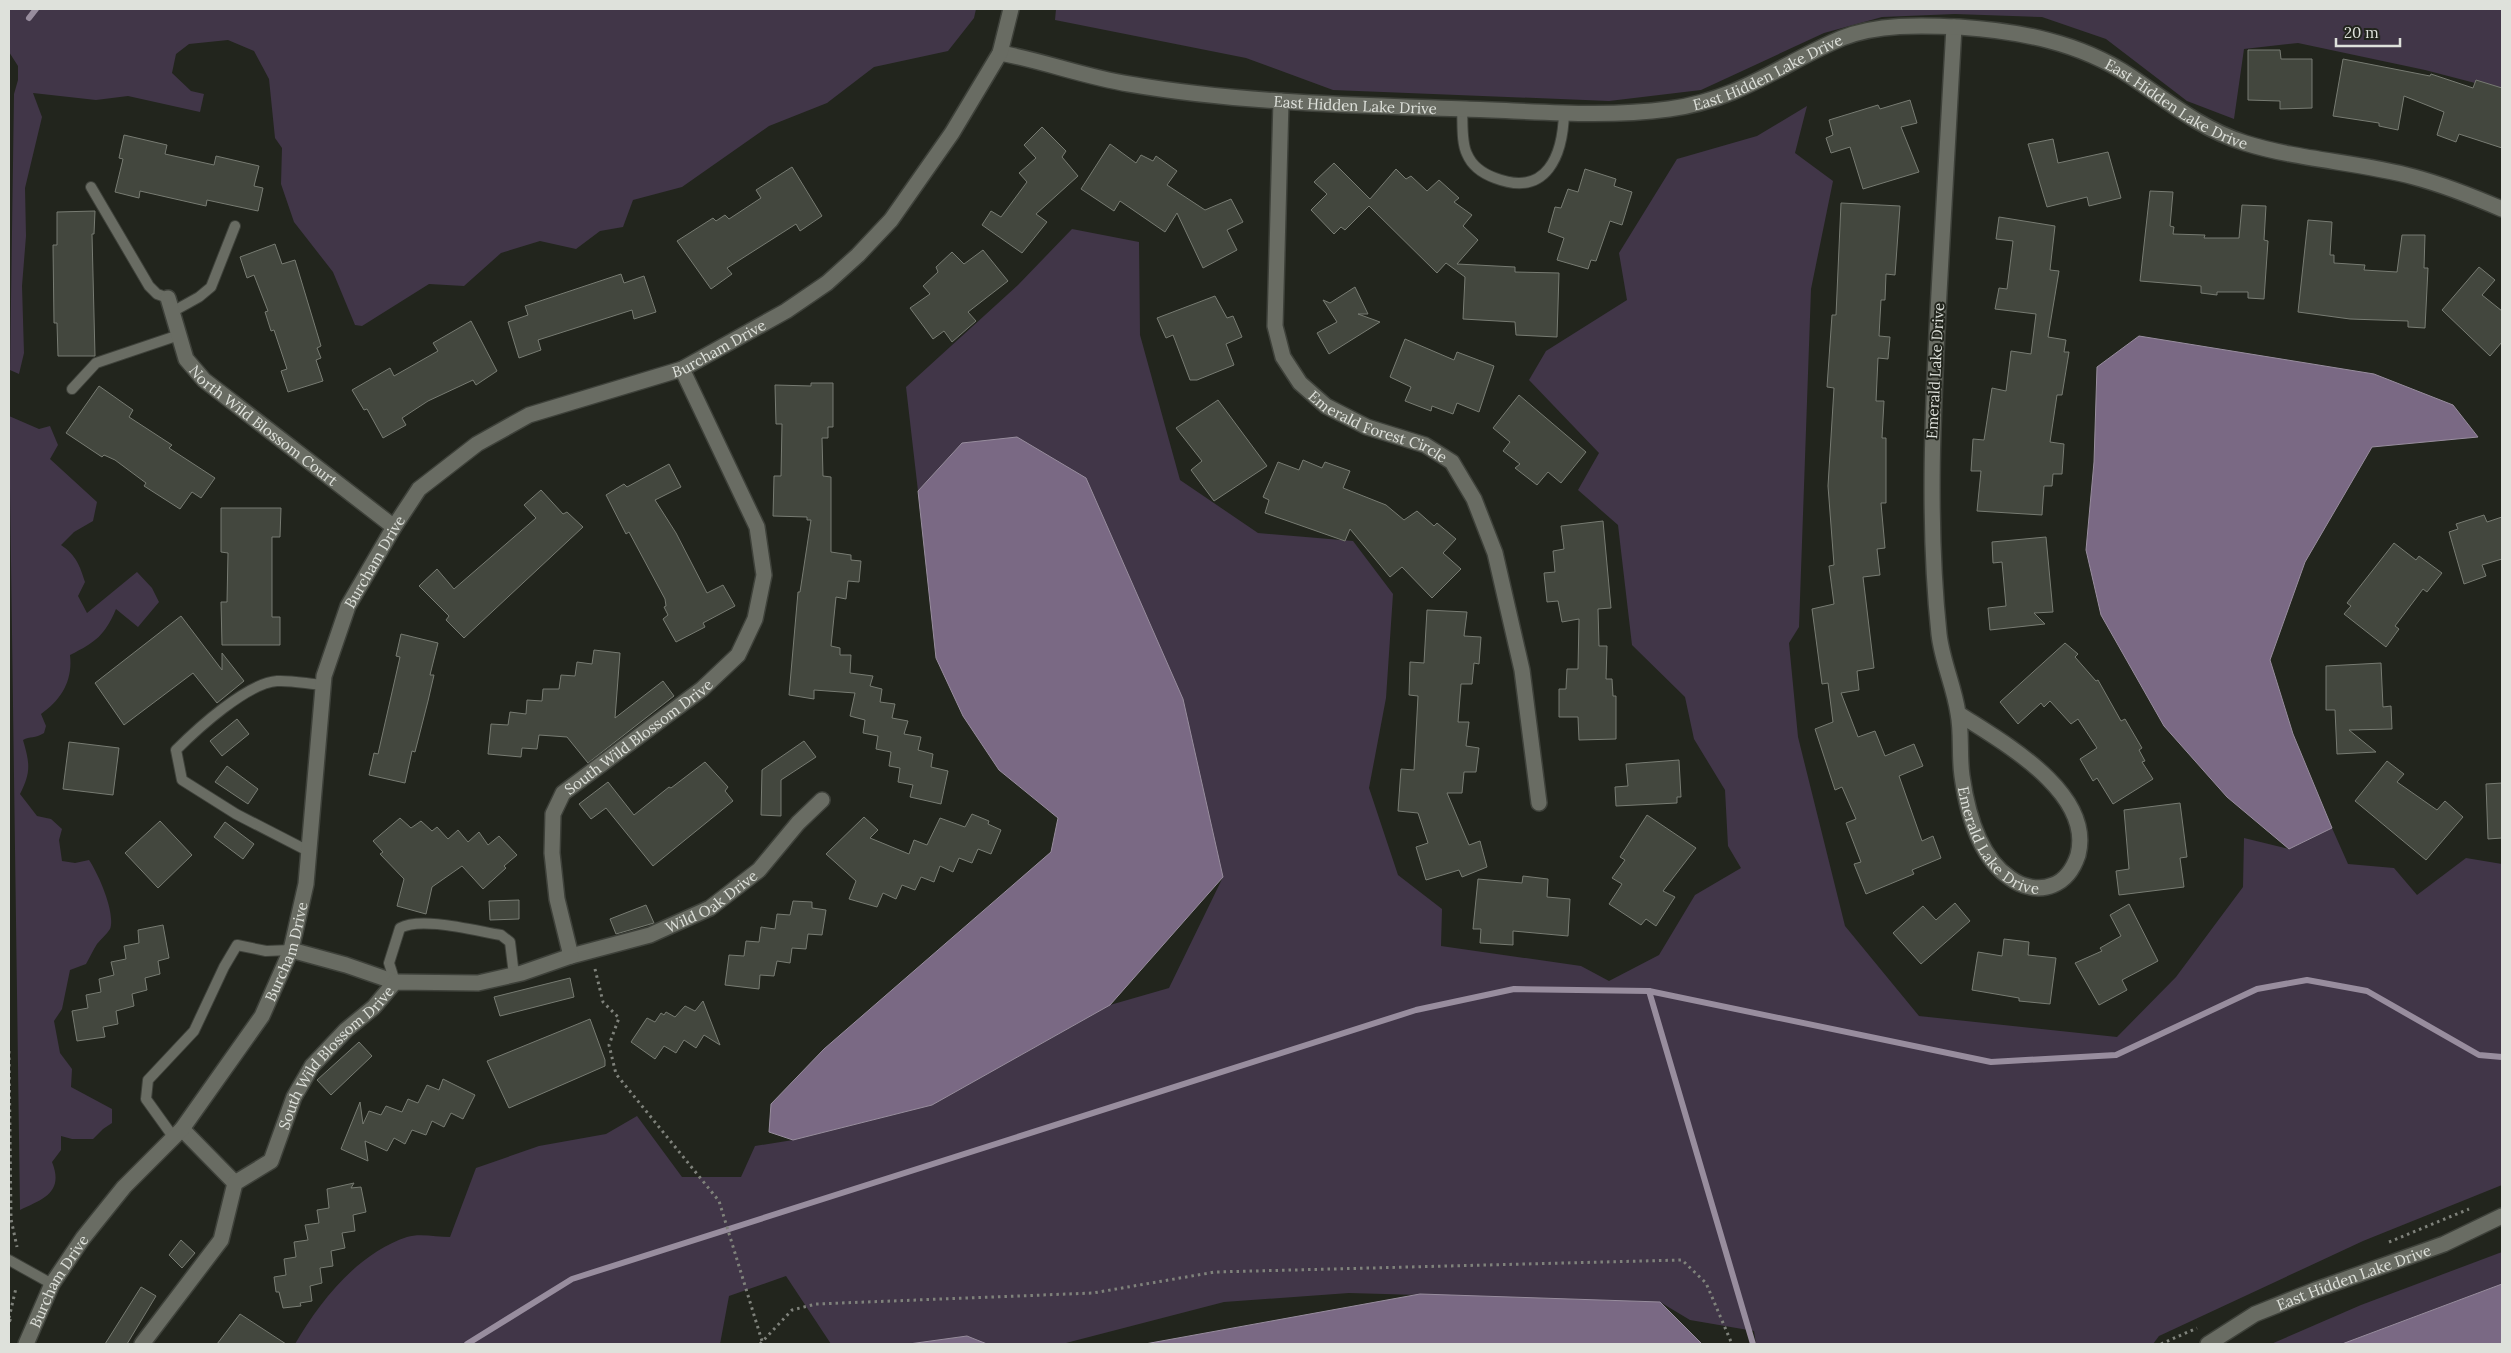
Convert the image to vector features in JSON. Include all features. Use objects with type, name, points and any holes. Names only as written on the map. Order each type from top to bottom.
[{"type":"street","name":"Burcham Drive","points":[[26,1344],[52,1284],[83,1238],[124,1187],[178,1133],[262,1016],[291,950],[306,884],[324,676],[348,606],[394,527],[419,489],[477,444],[529,415],[682,369],[786,311],[827,283],[858,255],[891,220],[952,132],[1000,52],[1011,9]]},
{"type":"street","name":"East Hidden Lake Drive","points":[[1000,52],[1028,58],[1068,72],[1128,84],[1280,101],[1622,114],[1709,103],[1747,87],[1846,37],[1888,27],[1954,27],[2042,37],[2090,54],[2128,74],[2211,131],[2249,144],[2413,177],[2502,209]]},
{"type":"street","name":"Emerald Lake Drive","points":[[1954,27],[1932,427],[1932,519],[1940,637],[1959,714],[1962,775],[1971,817],[1984,847],[2001,873],[2018,884],[2037,888],[2055,885],[2070,873],[2077,857],[2081,840],[2078,823],[2069,804],[2043,773],[1959,714]]},
{"type":"street","name":"Emerald Forest Circle","points":[[1280,101],[1275,326],[1283,357],[1300,383],[1326,406],[1367,427],[1425,445],[1452,462],[1474,499],[1495,553],[1522,670],[1539,803]]},
{"type":"street","name":"North Wild Blossom Court","points":[[170,305],[186,359],[204,380],[394,527]]},
{"type":"street","name":"South Wild Blossom Drive","points":[[235,1184],[271,1161],[294,1097],[312,1066],[346,1030],[374,1007],[395,982],[478,983],[514,975],[571,956],[557,899],[552,853],[553,814],[562,793],[702,689],[738,655],[755,619],[764,575],[757,527],[682,369]]},
{"type":"street","name":"Wild Oak Drive","points":[[571,956],[650,935],[710,908],[759,870],[798,823],[822,800]]},
{"type":"street","points":[[291,950],[346,965],[395,982]]},
{"type":"street","points":[[142,1344],[143,1339],[221,1240],[235,1184],[178,1133]]},
{"type":"street","name":"East Hidden Lake Drive","points":[[2208,1344],[2255,1314],[2315,1290],[2444,1244],[2502,1216]]},
{"type":"lane","points":[[1462,109],[1466,152],[1472,164],[1487,175],[1520,184],[1538,178],[1551,167],[1564,136],[1564,112]]},
{"type":"lane","points":[[92,186],[149,286],[170,305],[199,298],[211,287],[235,226]]},
{"type":"lane","points":[[72,389],[96,363],[179,335]]},
{"type":"lane","points":[[310,852],[236,814],[182,780],[176,750],[199,726],[248,692],[275,681],[323,685]]},
{"type":"lane","points":[[395,982],[388,963],[400,928],[407,924],[422,923],[501,934],[510,942],[514,975]]},
{"type":"lane","points":[[178,1133],[146,1099],[148,1080],[194,1031],[224,967],[237,945],[266,951],[291,950]]},
{"type":"lane","points":[[9,1260],[52,1284]]},
{"type":"path","points":[[590,951],[603,1002],[619,1018],[609,1046],[616,1074],[720,1201],[761,1342],[792,1310],[816,1304],[1093,1293],[1215,1272],[1682,1260],[1706,1283],[1732,1344]]},
{"type":"path","points":[[9,1051],[11,1219],[18,1248]]},
{"type":"path","points":[[14,1322],[9,1319],[16,1288]]},
{"type":"shaded area","points":[[9,9],[976,9],[974,18],[948,51],[874,67],[827,103],[769,126],[682,187],[633,200],[623,227],[600,231],[576,249],[540,241],[501,253],[464,286],[429,284],[362,326],[355,325],[333,272],[294,222],[281,184],[282,148],[275,138],[269,79],[254,51],[228,40],[189,44],[176,54],[172,73],[191,91],[204,94],[200,112],[128,96],[96,100],[33,93],[42,117],[25,188],[26,236],[22,286],[24,353],[19,374],[10,370],[14,94],[18,80],[18,66],[9,52]]},
{"type":"shaded area","points":[[1056,9],[2502,9],[2502,90],[2425,70],[2298,43],[2244,49],[2234,119],[2187,101],[2106,39],[2042,17],[1955,14],[1882,17],[1824,33],[1701,90],[1609,101],[1333,90],[1246,58],[1055,20]]},
{"type":"shaded area","points":[[1807,106],[1795,153],[1833,181],[1811,289],[1799,627],[1789,643],[1798,737],[1845,926],[1919,1016],[2117,1037],[2176,977],[2243,887],[2244,838],[2289,849],[2332,828],[2348,864],[2394,868],[2417,895],[2466,858],[2502,864],[2502,1185],[2363,1241],[2159,1336],[2153,1344],[1756,1344],[1754,1331],[1690,1320],[1660,1302],[1349,1293],[1224,1302],[1062,1344],[987,1344],[967,1336],[909,1344],[831,1344],[786,1276],[729,1296],[720,1344],[295,1344],[316,1311],[329,1295],[342,1280],[372,1254],[389,1244],[407,1237],[422,1235],[450,1237],[476,1168],[539,1146],[606,1134],[637,1116],[682,1177],[741,1177],[755,1146],[793,1140],[932,1105],[1110,1005],[1169,988],[1223,877],[962,443],[918,491],[906,387],[1018,285],[1072,229],[1139,242],[1140,335],[1180,480],[1258,533],[1353,541],[1393,594],[1386,698],[1369,788],[1398,875],[1442,909],[1441,946],[1581,966],[1609,981],[1659,955],[1695,895],[1741,868],[1728,846],[1725,790],[1694,739],[1685,697],[1632,645],[1618,525],[1578,490],[1599,453],[1529,380],[1546,351],[1627,300],[1619,253],[1677,159],[1757,136]]},
{"type":"shaded area","points":[[2139,336],[2374,374],[2453,405],[2478,437],[2372,447],[2305,562],[2270,660],[2293,734],[2332,828],[2289,849],[2227,797],[2164,726],[2101,615],[2086,550],[2094,462],[2097,367]]},
{"type":"shaded area","points":[[9,416],[39,429],[50,426],[58,445],[50,459],[97,502],[93,521],[74,532],[61,545],[74,557],[81,571],[85,582],[78,596],[87,613],[137,572],[152,588],[159,602],[138,627],[116,609],[99,637],[70,655],[70,673],[64,689],[54,703],[41,714],[46,726],[44,733],[23,740],[27,755],[28,774],[20,794],[37,816],[51,819],[62,829],[59,840],[62,861],[75,863],[89,860],[101,883],[111,913],[110,929],[97,944],[86,964],[70,970],[62,1009],[54,1021],[60,1053],[72,1069],[71,1087],[112,1109],[112,1123],[93,1139],[72,1139],[61,1136],[61,1150],[52,1162],[55,1181],[50,1193],[20,1210]]},
{"type":"shaded area","points":[[1017,437],[1086,478],[1183,699],[1223,877],[1110,1005],[932,1105],[793,1140],[769,1132],[771,1104],[824,1049],[1051,852],[1058,818],[999,770],[963,716],[936,658],[918,491],[962,443]]},
{"type":"shaded area","points":[[2502,1252],[2502,1284],[2342,1344],[2271,1344],[2361,1305]]},
{"type":"shaded area","points":[[2502,1284],[2502,1344],[2342,1344]]},
{"type":"shaded area","points":[[1420,1294],[1660,1302],[1702,1344],[1145,1344]]},
{"type":"shaded area","points":[[967,1336],[987,1344],[909,1344]]},
{"type":"building","points":[[2248,50],[2280,50],[2281,59],[2312,59],[2312,108],[2280,109],[2280,101],[2248,100]]},
{"type":"building","points":[[2343,59],[2430,76],[2431,74],[2473,88],[2476,80],[2502,88],[2502,148],[2459,134],[2456,142],[2437,135],[2444,112],[2404,96],[2398,130],[2379,126],[2379,123],[2333,116]]},
{"type":"building","points":[[1910,100],[1917,123],[1901,127],[1919,172],[1863,189],[1850,147],[1831,153],[1826,138],[1833,135],[1829,120],[1878,105],[1880,109]]},
{"type":"building","points":[[1042,127],[1066,151],[1062,157],[1078,176],[1036,214],[1047,222],[1022,253],[982,225],[991,211],[1001,217],[1027,182],[1019,173],[1036,158],[1024,145]]},
{"type":"building","points":[[124,135],[167,145],[165,154],[214,165],[216,156],[259,166],[254,186],[263,188],[258,211],[207,200],[206,206],[140,191],[139,198],[115,192],[123,159],[119,158]]},
{"type":"building","points":[[2053,139],[2058,163],[2108,152],[2121,198],[2089,206],[2087,197],[2047,207],[2028,144]]},
{"type":"building","points":[[1110,144],[1136,163],[1141,155],[1153,161],[1156,156],[1177,171],[1167,185],[1205,210],[1231,199],[1243,222],[1227,230],[1237,250],[1203,268],[1177,213],[1165,232],[1120,201],[1114,211],[1081,189]]},
{"type":"building","points":[[1334,163],[1370,199],[1396,169],[1406,179],[1411,176],[1427,191],[1439,180],[1459,198],[1454,202],[1472,215],[1463,226],[1478,240],[1457,264],[1515,267],[1515,272],[1559,273],[1557,337],[1516,335],[1515,322],[1463,319],[1465,277],[1446,263],[1437,273],[1369,206],[1345,230],[1341,227],[1334,234],[1311,210],[1327,194],[1314,182]]},
{"type":"building","points":[[792,167],[822,216],[800,231],[796,224],[727,268],[732,274],[711,289],[677,241],[713,218],[716,221],[725,215],[729,219],[761,198],[756,190]]},
{"type":"building","points":[[1585,169],[1616,179],[1614,186],[1632,192],[1622,225],[1610,221],[1596,261],[1591,260],[1588,269],[1557,260],[1564,238],[1548,232],[1555,207],[1561,208],[1568,189],[1578,192]]},
{"type":"building","points":[[2150,191],[2173,192],[2170,226],[2174,227],[2173,234],[2205,235],[2204,238],[2239,238],[2242,205],[2266,206],[2264,240],[2268,241],[2264,299],[2248,298],[2248,292],[2217,292],[2217,295],[2201,293],[2201,286],[2140,281]]},
{"type":"building","points":[[1841,203],[1900,206],[1895,275],[1886,274],[1885,300],[1881,300],[1879,336],[1890,337],[1888,359],[1878,358],[1876,401],[1884,401],[1882,438],[1886,438],[1886,503],[1881,503],[1885,548],[1877,549],[1880,575],[1863,577],[1874,668],[1857,671],[1859,690],[1841,693],[1858,737],[1875,731],[1885,756],[1914,744],[1923,766],[1899,776],[1922,841],[1933,836],[1941,858],[1912,870],[1914,874],[1866,894],[1854,864],[1861,862],[1846,823],[1856,819],[1842,787],[1835,790],[1815,729],[1833,722],[1828,683],[1822,684],[1812,609],[1834,604],[1829,566],[1834,565],[1828,486],[1834,388],[1827,387],[1832,315],[1836,315]]},
{"type":"building","points":[[95,211],[94,234],[92,234],[95,356],[58,356],[57,323],[54,323],[53,245],[57,245],[57,212]]},
{"type":"building","points":[[1999,217],[2055,226],[2050,270],[2059,271],[2048,337],[2066,340],[2064,352],[2069,352],[2062,395],[2057,395],[2050,442],[2064,444],[2062,474],[2053,474],[2052,486],[2044,486],[2042,515],[1977,511],[1981,471],[1971,471],[1973,439],[1984,440],[1992,388],[2006,391],[2011,351],[2031,354],[2036,314],[1995,309],[1999,288],[2007,289],[2013,241],[1996,239]]},
{"type":"building","points":[[2308,220],[2332,222],[2330,255],[2334,255],[2334,263],[2365,265],[2364,270],[2397,272],[2402,235],[2425,235],[2424,268],[2428,268],[2425,328],[2408,327],[2408,321],[2350,319],[2298,312]]},
{"type":"building","points":[[275,244],[282,264],[295,260],[321,346],[317,348],[321,358],[316,360],[323,381],[288,392],[281,371],[287,369],[274,330],[271,331],[265,312],[268,311],[254,275],[247,278],[240,257]]},
{"type":"building","points":[[983,250],[1008,281],[968,312],[976,321],[952,342],[944,331],[933,339],[910,308],[930,294],[923,286],[938,272],[936,267],[952,252],[964,264]]},
{"type":"building","points":[[2479,267],[2495,280],[2482,295],[2502,311],[2502,342],[2490,356],[2442,310]]},
{"type":"building","points":[[621,274],[624,283],[644,276],[656,312],[634,319],[632,310],[538,340],[541,350],[519,358],[508,322],[528,315],[525,306]]},
{"type":"building","points":[[1355,287],[1368,314],[1358,314],[1380,322],[1329,354],[1317,333],[1337,322],[1323,300],[1330,303]]},
{"type":"building","points":[[1215,296],[1227,318],[1233,316],[1242,337],[1226,344],[1234,365],[1197,380],[1190,380],[1173,335],[1166,338],[1157,318]]},
{"type":"building","points":[[471,321],[497,371],[476,385],[473,380],[428,401],[402,418],[406,425],[383,438],[367,409],[364,410],[352,390],[390,368],[394,376],[438,351],[433,343]]},
{"type":"building","points":[[1405,339],[1454,360],[1457,352],[1494,366],[1479,412],[1457,403],[1453,414],[1432,406],[1431,411],[1405,401],[1411,387],[1390,377]]},
{"type":"building","points":[[811,383],[833,383],[833,427],[828,427],[828,438],[822,438],[823,476],[831,477],[831,552],[851,555],[851,560],[861,561],[859,582],[848,581],[846,599],[836,597],[831,646],[840,648],[840,655],[851,655],[850,673],[873,676],[870,686],[882,689],[880,702],[895,704],[892,718],[908,721],[904,734],[921,737],[918,750],[933,754],[931,767],[948,771],[941,804],[910,797],[913,785],[898,782],[900,768],[889,766],[891,752],[876,749],[878,736],[863,733],[865,720],[850,716],[855,693],[814,690],[814,699],[789,695],[798,592],[800,592],[811,520],[807,520],[807,517],[773,516],[774,476],[781,476],[782,424],[776,424],[775,385],[811,386]]},
{"type":"building","points":[[99,386],[133,410],[129,417],[172,445],[169,448],[215,478],[201,498],[192,492],[180,509],[144,486],[146,483],[115,460],[104,455],[102,457],[66,433]]},
{"type":"building","points":[[1519,395],[1586,452],[1561,483],[1548,472],[1537,485],[1515,468],[1520,464],[1503,451],[1510,442],[1493,428]]},
{"type":"building","points":[[1218,400],[1267,466],[1214,501],[1191,470],[1202,461],[1176,428]]},
{"type":"building","points":[[1303,460],[1322,468],[1325,462],[1350,471],[1343,488],[1386,505],[1404,520],[1417,511],[1434,526],[1437,523],[1456,539],[1443,553],[1461,569],[1432,598],[1402,567],[1390,577],[1350,529],[1345,541],[1265,513],[1269,500],[1263,497],[1278,462],[1299,470]]},
{"type":"building","points":[[669,464],[681,487],[655,500],[676,533],[707,593],[723,585],[735,606],[703,623],[705,627],[676,642],[663,619],[668,615],[664,607],[666,606],[665,599],[629,532],[626,534],[606,495],[624,484],[627,487]]},
{"type":"building","points":[[541,490],[563,514],[567,512],[583,527],[464,638],[446,620],[449,616],[419,586],[437,569],[454,589],[536,518],[524,505]]},
{"type":"building","points":[[221,508],[281,508],[280,537],[272,537],[272,617],[280,617],[280,645],[222,645],[221,602],[227,602],[228,553],[221,552]]},
{"type":"building","points":[[2484,515],[2487,522],[2502,517],[2502,559],[2482,565],[2486,576],[2464,584],[2449,532],[2458,529],[2456,524]]},
{"type":"building","points":[[1603,521],[1611,608],[1598,609],[1599,646],[1607,646],[1606,679],[1612,679],[1613,696],[1616,696],[1616,739],[1579,740],[1578,717],[1559,717],[1559,689],[1566,689],[1567,669],[1578,669],[1579,619],[1562,622],[1558,601],[1547,602],[1544,573],[1555,572],[1553,551],[1564,549],[1561,526]]},
{"type":"building","points":[[2046,537],[2053,612],[2034,613],[2045,624],[1990,630],[1988,608],[2006,606],[2002,562],[1993,563],[1992,542]]},
{"type":"building","points":[[2394,543],[2416,560],[2419,556],[2442,573],[2427,592],[2423,589],[2395,626],[2399,629],[2386,647],[2344,614],[2351,606],[2347,603]]},
{"type":"building","points":[[1427,610],[1467,612],[1464,636],[1481,637],[1479,664],[1474,663],[1472,684],[1461,684],[1458,722],[1469,722],[1466,746],[1479,748],[1476,772],[1464,772],[1462,793],[1447,793],[1469,845],[1480,841],[1487,867],[1462,877],[1459,870],[1426,880],[1416,847],[1428,843],[1418,813],[1398,811],[1401,769],[1414,770],[1418,696],[1409,695],[1410,662],[1424,663]]},
{"type":"building","points":[[181,616],[222,670],[222,653],[244,681],[217,703],[193,673],[124,725],[95,683]]},
{"type":"building","points":[[401,634],[438,643],[430,675],[434,675],[428,701],[415,752],[412,751],[405,783],[369,775],[374,753],[378,754],[400,657],[396,656]]},
{"type":"building","points":[[2065,643],[2078,654],[2075,657],[2096,681],[2098,680],[2121,721],[2125,719],[2142,748],[2139,750],[2145,761],[2142,762],[2153,779],[2113,804],[2097,778],[2093,781],[2080,759],[2097,748],[2078,719],[2071,724],[2050,701],[2044,707],[2041,703],[2018,724],[2000,702]]},
{"type":"building","points":[[594,650],[620,653],[615,718],[663,681],[674,696],[588,763],[567,737],[539,735],[537,749],[522,748],[521,757],[488,754],[491,724],[508,725],[510,712],[526,714],[527,700],[542,701],[543,689],[559,689],[561,675],[575,676],[577,662],[592,664]]},
{"type":"building","points":[[2381,663],[2383,707],[2391,706],[2392,729],[2349,730],[2376,752],[2337,754],[2335,710],[2326,710],[2326,666]]},
{"type":"building","points":[[237,719],[249,734],[222,756],[210,741]]},
{"type":"building","points":[[804,741],[816,757],[781,780],[781,816],[761,815],[762,770]]},
{"type":"building","points":[[69,742],[119,748],[113,795],[63,789]]},
{"type":"building","points":[[1679,760],[1681,797],[1677,797],[1677,803],[1616,806],[1615,787],[1628,786],[1626,764]]},
{"type":"building","points":[[2387,761],[2404,774],[2397,782],[2437,810],[2445,801],[2463,817],[2426,860],[2355,801]]},
{"type":"building","points":[[705,762],[728,787],[725,791],[733,801],[653,866],[606,808],[591,819],[579,804],[608,782],[634,815],[669,787],[671,788]]},
{"type":"building","points":[[227,766],[258,789],[248,804],[215,782]]},
{"type":"building","points":[[2502,783],[2502,838],[2488,839],[2486,784]]},
{"type":"building","points":[[2180,803],[2187,857],[2180,858],[2184,887],[2119,895],[2116,871],[2129,869],[2124,810]]},
{"type":"building","points":[[972,814],[989,821],[988,824],[1001,830],[991,854],[978,849],[972,863],[959,858],[953,872],[940,866],[934,882],[921,877],[915,890],[902,885],[896,899],[883,893],[877,907],[849,899],[856,881],[826,854],[864,817],[878,830],[870,838],[909,854],[914,840],[927,845],[940,818],[965,827]]},
{"type":"building","points":[[1647,815],[1696,848],[1663,891],[1675,897],[1656,926],[1646,919],[1641,925],[1609,904],[1622,884],[1612,878],[1625,860],[1620,857]]},
{"type":"building","points":[[400,818],[411,828],[421,821],[432,831],[437,827],[448,839],[458,830],[468,842],[479,832],[488,845],[499,836],[517,855],[483,889],[462,866],[432,887],[426,914],[397,906],[404,879],[380,854],[383,852],[373,841]]},
{"type":"building","points":[[160,821],[192,855],[158,888],[125,853]]},
{"type":"building","points":[[225,822],[254,844],[243,859],[214,837]]},
{"type":"building","points":[[1523,876],[1548,879],[1547,897],[1570,899],[1568,936],[1513,931],[1513,945],[1480,943],[1481,929],[1473,929],[1478,879],[1522,883]]},
{"type":"building","points":[[519,900],[519,919],[490,920],[489,901]]},
{"type":"building","points":[[793,901],[812,902],[812,908],[826,910],[822,935],[808,934],[806,949],[792,948],[790,963],[777,961],[774,976],[760,975],[759,989],[725,985],[729,955],[744,956],[746,941],[759,942],[761,927],[775,929],[777,914],[790,915]]},
{"type":"building","points":[[1955,903],[1970,921],[1921,964],[1893,933],[1923,906],[1936,920]]},
{"type":"building","points":[[2129,904],[2158,961],[2122,980],[2127,990],[2099,1005],[2075,963],[2102,951],[2100,948],[2121,936],[2110,915]]},
{"type":"building","points":[[646,905],[654,923],[616,934],[610,919]]},
{"type":"building","points":[[163,925],[169,958],[158,961],[160,974],[145,978],[147,990],[132,994],[134,1006],[116,1011],[118,1024],[103,1027],[105,1037],[77,1041],[72,1011],[88,1008],[86,995],[101,992],[99,979],[114,975],[111,962],[126,959],[124,946],[139,943],[138,930]]},
{"type":"building","points":[[2004,939],[2029,942],[2028,955],[2056,958],[2050,1004],[2019,1001],[2019,998],[1972,990],[1978,952],[2002,956]]},
{"type":"building","points":[[570,978],[574,997],[500,1016],[494,997]]},
{"type":"building","points":[[703,1001],[720,1045],[704,1035],[696,1048],[684,1040],[676,1053],[664,1046],[655,1059],[631,1042],[647,1018],[655,1022],[661,1013],[664,1015],[666,1012],[675,1017],[685,1006],[695,1011]]},
{"type":"building","points":[[590,1019],[605,1060],[605,1066],[509,1108],[487,1061]]},
{"type":"building","points":[[359,1042],[372,1056],[331,1095],[317,1080]]},
{"type":"building","points":[[443,1079],[475,1095],[463,1119],[451,1113],[444,1127],[432,1121],[426,1135],[412,1130],[405,1144],[394,1138],[387,1151],[365,1141],[368,1161],[341,1149],[360,1102],[363,1124],[369,1111],[381,1115],[386,1106],[402,1112],[408,1099],[418,1103],[427,1085],[439,1090]]},
{"type":"building","points":[[354,1183],[351,1188],[361,1187],[366,1212],[353,1215],[355,1231],[342,1233],[345,1248],[331,1251],[333,1266],[320,1268],[322,1283],[310,1286],[312,1301],[300,1303],[301,1306],[283,1308],[279,1292],[276,1292],[274,1277],[286,1275],[284,1259],[296,1257],[294,1242],[308,1240],[305,1225],[319,1223],[317,1210],[329,1208],[327,1189]]},
{"type":"building","points":[[181,1240],[195,1253],[182,1268],[169,1255]]},
{"type":"building","points":[[141,1287],[156,1296],[127,1344],[105,1344]]},
{"type":"building","points":[[240,1314],[286,1344],[217,1344]]},
{"type":"waterway","points":[[29,18],[36,9]]},
{"type":"waterway","points":[[467,1344],[572,1279],[1416,1010],[1514,989],[1649,991],[1991,1062],[2116,1055],[2257,989],[2307,980],[2367,991],[2479,1055],[2502,1057]]},
{"type":"waterway","points":[[1649,991],[1753,1344]]}]
